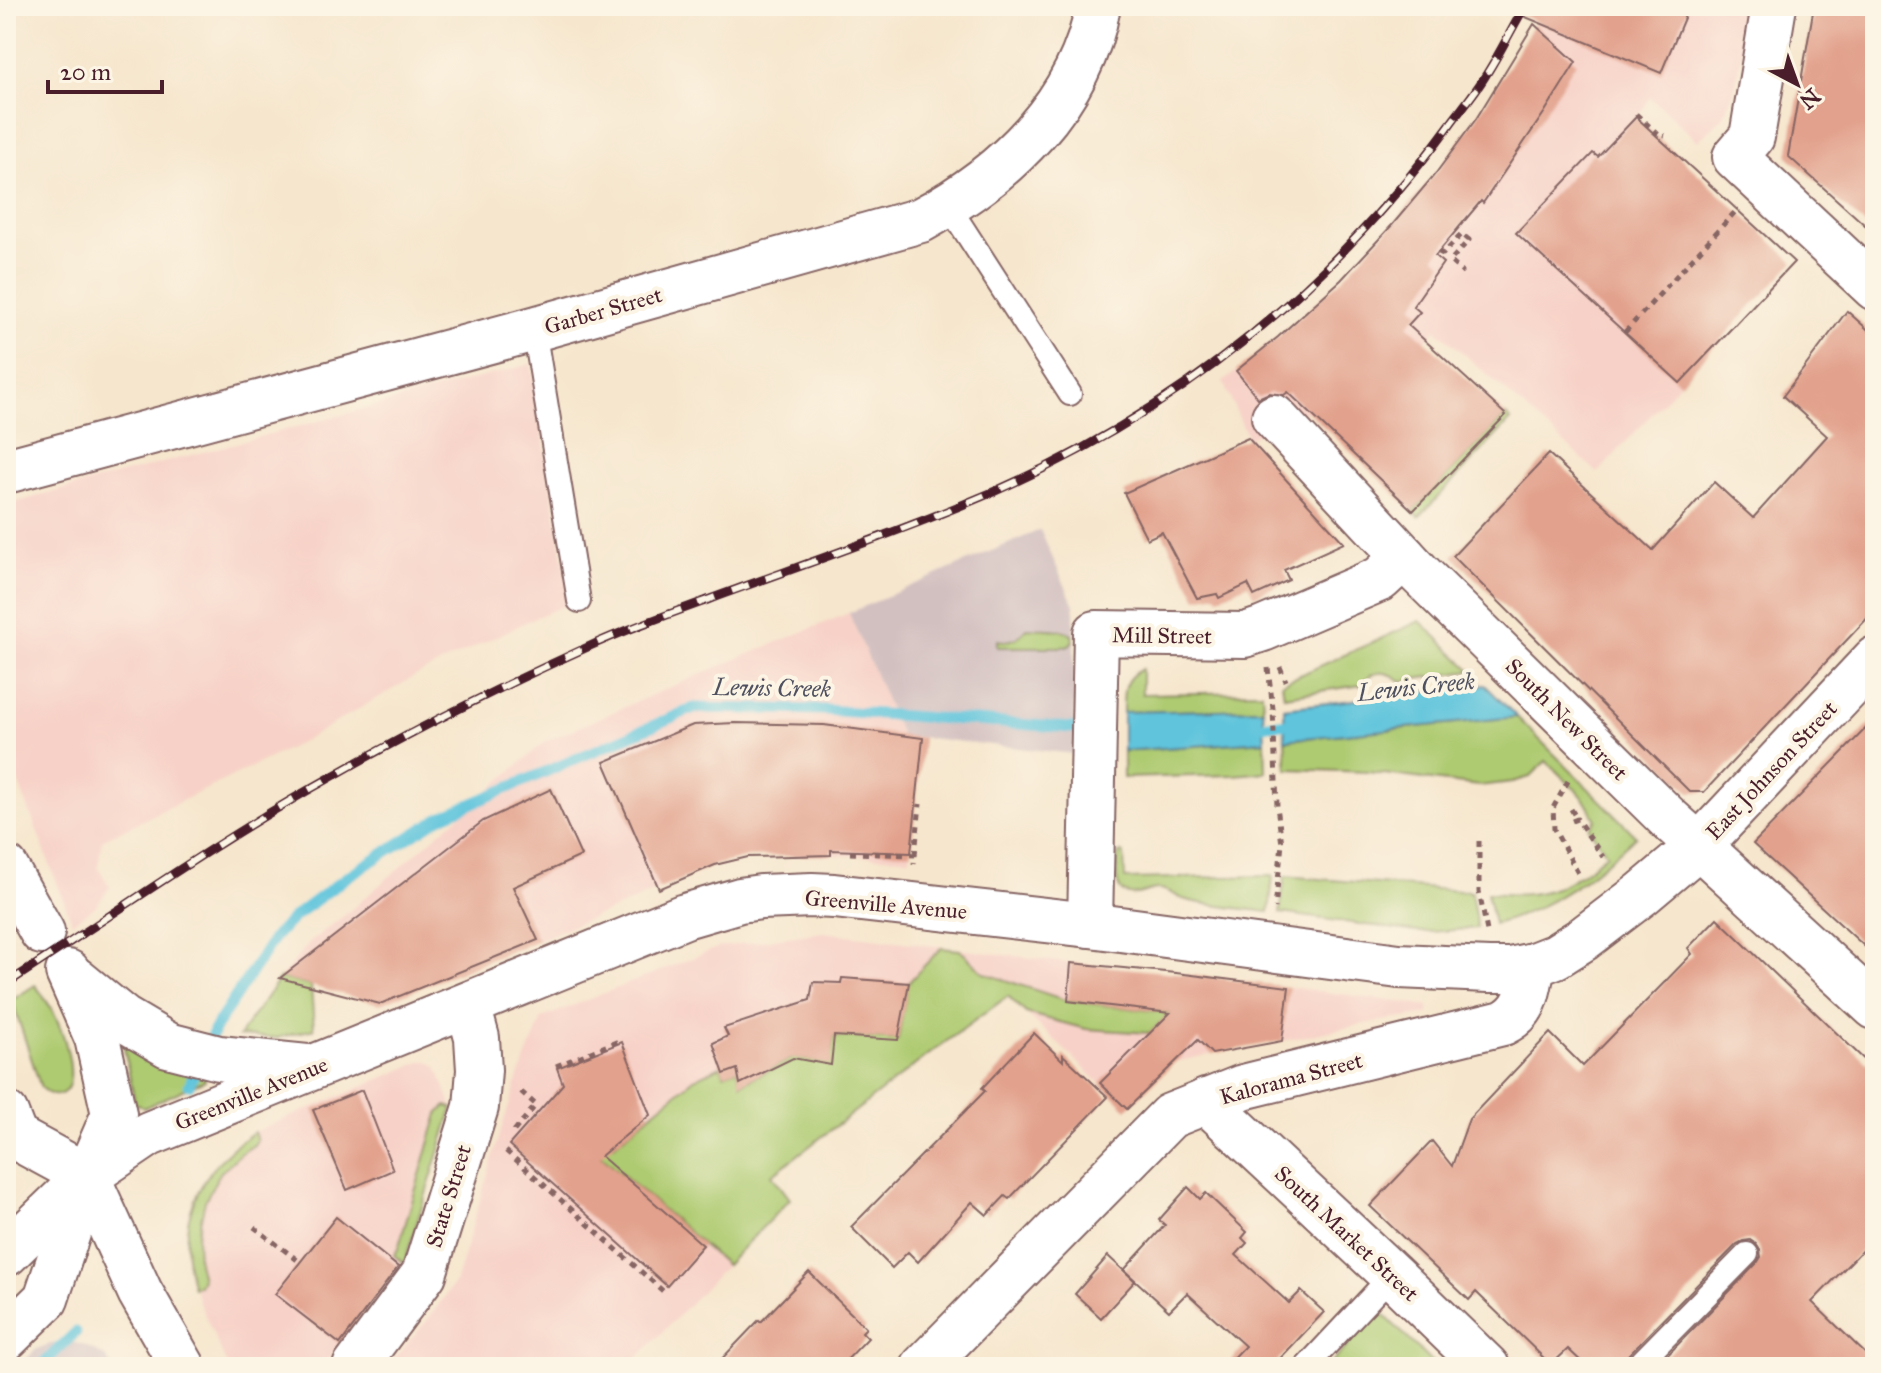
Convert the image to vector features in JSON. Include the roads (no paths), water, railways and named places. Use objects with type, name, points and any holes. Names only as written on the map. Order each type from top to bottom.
[{"type":"street","name":"Garber Street","points":[[6,471],[534,329],[921,220],[968,192],[1040,128],[1079,68],[1090,41],[1098,6]]},
{"type":"street","points":[[1774,6],[1752,137],[1735,157],[1875,288]]},
{"type":"street","name":"South New Street","points":[[1274,417],[1404,557],[1669,819],[1875,1007]]},
{"type":"street","name":"Mill Street","points":[[1090,925],[1096,633],[1245,635],[1380,579],[1404,557]]},
{"type":"street","name":"East Johnson Street","points":[[1699,846],[1875,659]]},
{"type":"street","name":"Greenville Avenue","points":[[87,1176],[149,1134],[685,916],[761,897],[834,896],[1090,925],[1399,966],[1510,970],[1556,956],[1583,939],[1699,846]]},
{"type":"street","points":[[6,868],[42,932]]},
{"type":"street","name":"Kalorama Street","points":[[923,1367],[1170,1116],[1243,1087],[1503,1023],[1521,1011],[1533,965]]},
{"type":"street","points":[[6,1338],[46,1299],[87,1176],[114,1114],[97,1038],[68,972],[138,1029],[168,1045],[219,1058],[314,1067]]},
{"type":"street","name":"State Street","points":[[355,1367],[424,1274],[476,1107],[479,1070],[477,1038],[468,1005]]},
{"type":"street","name":"South Market Street","points":[[1206,1101],[1487,1367]]},
{"type":"street","points":[[6,1114],[15,1137],[87,1176],[140,1292],[183,1367]]},
{"type":"street","points":[[6,1254],[87,1176]]},
{"type":"lane","points":[[948,205],[1070,394]]},
{"type":"lane","points":[[534,329],[579,601]]},
{"type":"lane","points":[[1636,1367],[1747,1254]]},
{"type":"lane","points":[[1306,1367],[1392,1275]]},
{"type":"water","points":[[1485,685],[1517,717],[1285,740],[1284,708]]},
{"type":"water","points":[[1263,709],[1265,741],[1123,751],[1123,712]]},
{"type":"waterway","name":"Lewis Creek","points":[[207,1047],[215,1028],[275,936],[295,916],[348,876],[441,817],[694,708],[825,710],[1085,729]]},
{"type":"waterway","name":"Lewis Creek","points":[[1250,726],[1297,723]]},
{"type":"waterway","name":"Lewis Creek","points":[[189,1085],[199,1063]]},
{"type":"waterway","name":"Lewis Creek","points":[[40,1367],[76,1332]]},
{"type":"railway","points":[[6,984],[285,803],[456,710],[620,633],[962,505],[1105,436],[1171,394],[1234,349],[1293,299],[1349,245],[1402,186],[1472,95],[1525,6]]}]
